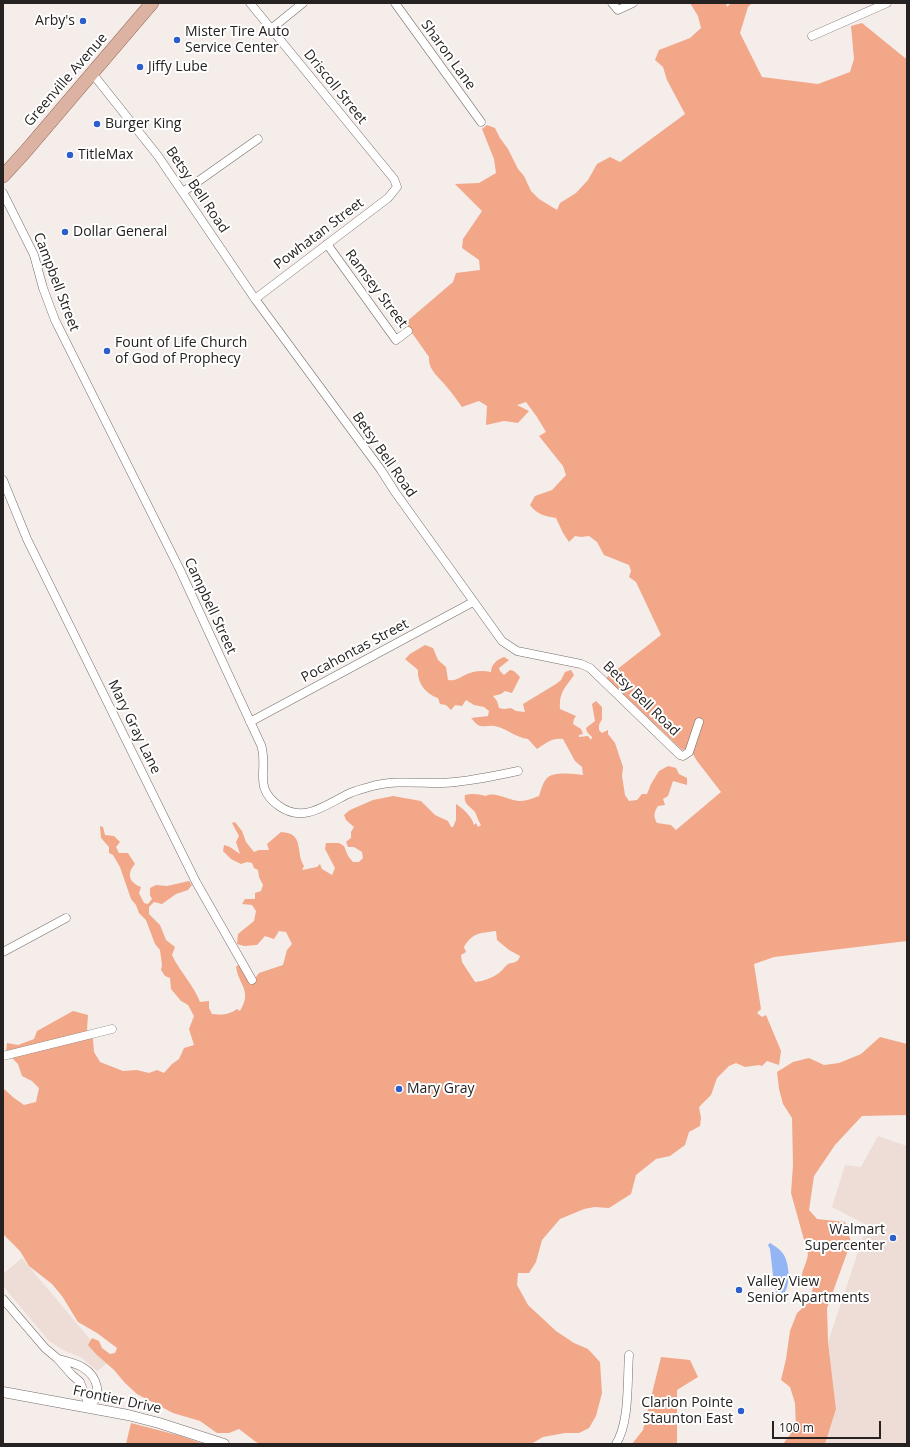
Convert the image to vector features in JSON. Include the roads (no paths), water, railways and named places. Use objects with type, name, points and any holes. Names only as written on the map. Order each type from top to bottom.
[{"type":"main road","name":"Greenville Avenue","points":[[4,173],[25,152],[152,3]]},
{"type":"street","name":"Driscoll Street","points":[[250,3],[394,179],[397,188]]},
{"type":"street","points":[[271,29],[303,3]]},
{"type":"street","name":"Sharon Lane","points":[[395,3],[481,122]]},
{"type":"street","points":[[612,3],[618,10],[633,3]]},
{"type":"street","points":[[812,36],[888,3]]},
{"type":"street","name":"Betsy Bell Road","points":[[92,73],[158,156],[255,299],[380,470],[502,641],[517,651],[581,664],[590,668],[680,755],[683,756],[689,752],[699,722]]},
{"type":"street","points":[[183,192],[258,138]]},
{"type":"street","name":"Powhatan Street","points":[[255,299],[388,198],[397,188]]},
{"type":"street","name":"Campbell Street","points":[[3,193],[34,255],[43,288],[55,320],[180,570],[250,722],[262,750],[262,776],[266,792],[279,806],[294,813],[306,814],[348,794],[378,785],[400,782],[443,783],[518,771]]},
{"type":"street","name":"Ramsey Street","points":[[327,244],[396,340],[408,331]]},
{"type":"street","name":"Mary Gray Lane","points":[[3,480],[27,539],[196,882],[252,980]]},
{"type":"street","name":"Pocahontas Street","points":[[250,722],[473,602]]},
{"type":"street","points":[[3,952],[66,918]]},
{"type":"street","points":[[3,1056],[112,1029]]},
{"type":"street","points":[[3,1299],[44,1348],[58,1359],[82,1385],[90,1408]]},
{"type":"street","points":[[616,1444],[621,1435],[625,1422],[629,1355]]},
{"type":"street","points":[[58,1359],[78,1364],[93,1377],[96,1384],[97,1396],[90,1408]]},
{"type":"street","name":"Frontier Drive","points":[[3,1392],[90,1408],[159,1423],[224,1444]]},
{"type":"water","points":[[770,1243],[783,1253],[786,1260],[788,1283],[787,1289],[781,1297],[779,1295],[777,1296],[770,1249],[768,1245]]},
{"type":"place","name":"Arby's","points":[[83,21]]},
{"type":"place","name":"Mister Tire Auto Service Center","points":[[177,40]]},
{"type":"place","name":"Jiffy Lube","points":[[140,67]]},
{"type":"place","name":"Burger King","points":[[97,124]]},
{"type":"place","name":"TitleMax","points":[[70,155]]},
{"type":"place","name":"Dollar General","points":[[65,232]]},
{"type":"place","name":"Fount of Life Church of God of Prophecy","points":[[107,351]]},
{"type":"place","name":"Mary Gray","points":[[399,1089]]},
{"type":"place","name":"Walmart Supercenter","points":[[893,1238]]},
{"type":"place","name":"Valley View Senior Apartments","points":[[739,1290]]},
{"type":"place","name":"Clarion Pointe Staunton East","points":[[741,1411]]}]
